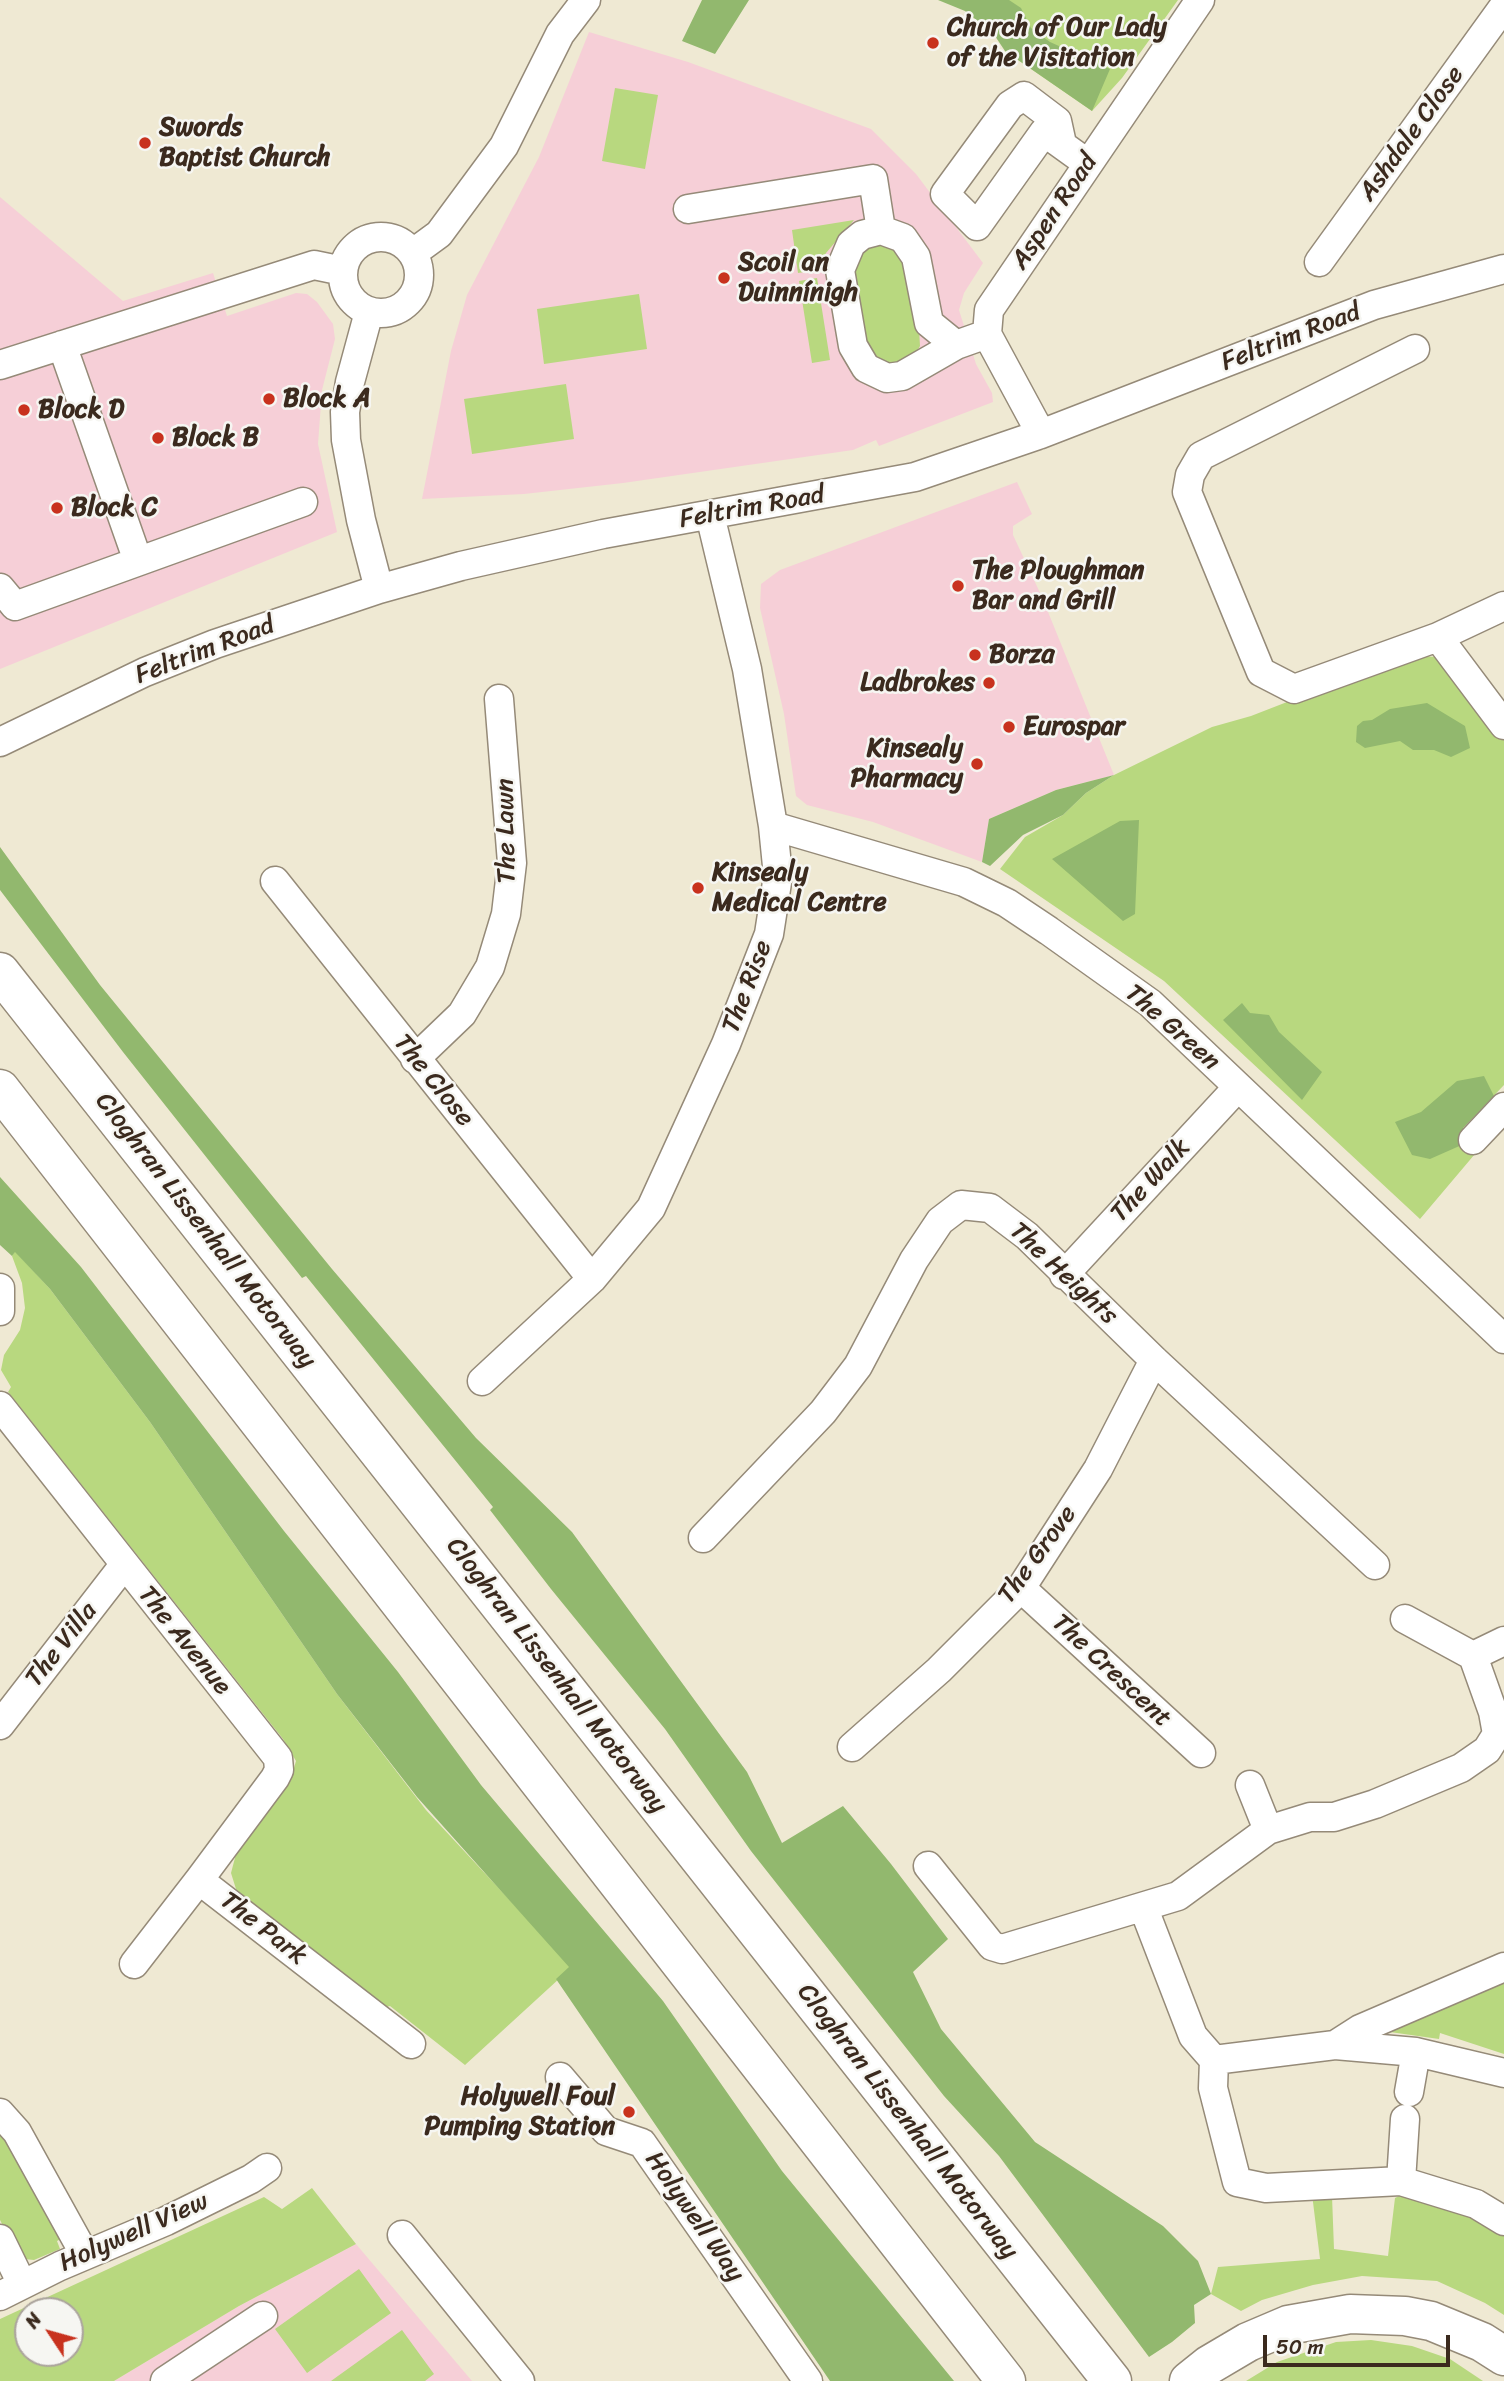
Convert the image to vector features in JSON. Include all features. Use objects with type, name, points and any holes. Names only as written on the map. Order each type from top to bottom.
[{"type":"highway","name":"Cloghran Lissenhall Motorway","points":[[0,972],[1112,2381]]},
{"type":"highway","points":[[0,1089],[1006,2381]]},
{"type":"highway","points":[[1199,2373],[1248,2342],[1288,2325],[1350,2314],[1405,2316],[1431,2321],[1482,2342],[1504,2356]]},
{"type":"street","name":"Aspen Road","points":[[987,334],[989,310],[1200,0]]},
{"type":"street","name":"Ashdale Close","points":[[1319,262],[1504,6]]},
{"type":"street","points":[[413,253],[439,234],[504,146],[539,72],[579,9]]},
{"type":"street","points":[[1024,96],[1057,121],[1053,138],[977,226],[945,194],[1010,105],[1024,96]]},
{"type":"street","points":[[1053,138],[1087,163]]},
{"type":"street","points":[[688,209],[873,179],[881,230]]},
{"type":"street","points":[[956,345],[929,323],[925,314],[916,257],[911,247],[893,232],[881,230],[862,235],[851,244],[841,270],[853,346],[858,359],[866,368],[887,378],[902,376],[956,345],[987,334],[1041,434]]},
{"type":"street","points":[[374,237],[396,240],[413,253],[420,276],[412,298],[393,312],[369,312],[348,296],[342,271],[353,249],[374,237]]},
{"type":"street","points":[[0,365],[314,265],[342,271]]},
{"type":"street","name":"Feltrim Road","points":[[0,742],[145,672],[215,643],[379,589],[461,566],[603,534],[915,477],[1041,434],[1374,305],[1504,269]]},
{"type":"street","points":[[369,312],[350,382],[345,412],[346,440],[361,520],[379,589]]},
{"type":"street","points":[[62,345],[138,561]]},
{"type":"street","points":[[1415,349],[1201,456],[1190,475],[1187,492],[1261,673],[1294,689],[1438,637],[1504,606]]},
{"type":"street","points":[[5,602],[138,561],[303,502]]},
{"type":"street","name":"The Rise","points":[[482,1381],[592,1279],[651,1208],[726,1045],[769,934],[778,876],[773,826],[747,669],[710,515]]},
{"type":"street","points":[[1438,637],[1504,725]]},
{"type":"street","name":"The Lawn","points":[[415,1059],[462,1014],[490,967],[506,914],[512,863],[499,699]]},
{"type":"street","name":"The Green","points":[[773,826],[959,881],[1007,903],[1150,1003],[1504,1339]]},
{"type":"street","name":"The Close","points":[[275,881],[592,1279]]},
{"type":"street","name":"The Walk","points":[[1065,1275],[1238,1087]]},
{"type":"street","points":[[1473,1140],[1504,1107]]},
{"type":"street","name":"The Heights","points":[[703,1538],[823,1412],[858,1366],[914,1260],[940,1221],[961,1205],[990,1208],[1027,1236],[1154,1360],[1375,1565]]},
{"type":"street","points":[[0,1288],[0,1311]]},
{"type":"street","name":"The Grove","points":[[852,1747],[939,1670],[1021,1588],[1098,1469],[1154,1360]]},
{"type":"street","name":"The Avenue","points":[[0,1406],[280,1764],[270,1786],[199,1880]]},
{"type":"street","name":"The Villa","points":[[0,1725],[124,1565]]},
{"type":"street","name":"The Crescent","points":[[1021,1588],[1200,1753]]},
{"type":"street","points":[[928,1866],[992,1946],[1002,1948],[1144,1909],[1178,1896],[1268,1830],[1310,1817],[1334,1816],[1375,1804],[1461,1768],[1487,1750],[1497,1734],[1499,1721],[1473,1656],[1405,1619]]},
{"type":"street","points":[[1473,1656],[1504,1641]]},
{"type":"street","points":[[1250,1785],[1268,1830]]},
{"type":"street","name":"The Park","points":[[135,1964],[199,1880],[411,2044]]},
{"type":"street","points":[[1144,1909],[1193,2036],[1224,2059],[1335,2045],[1416,2052],[1504,2073]]},
{"type":"street","points":[[1335,2045],[1372,2024],[1504,1967]]},
{"type":"street","points":[[1401,2181],[1407,2105],[1416,2052]]},
{"type":"street","points":[[1224,2059],[1213,2088],[1237,2182],[1266,2188],[1401,2181],[1476,2204],[1504,2221]]},
{"type":"street","name":"Holywell Way","points":[[560,2077],[606,2131],[628,2137],[647,2149],[808,2381]]},
{"type":"street","points":[[0,2113],[17,2132],[85,2255]]},
{"type":"street","name":"Holywell View","points":[[11,2290],[166,2221],[251,2179],[267,2168]]},
{"type":"street","points":[[402,2235],[520,2381]]},
{"type":"street","points":[[0,2239],[11,2290]]},
{"type":"street","points":[[165,2381],[263,2316]]},
{"type":"shaded area","name":"Scoil an Duinnínigh","points":[[589,32],[688,62],[871,129],[916,174],[983,263],[964,293],[959,310],[976,364],[992,393],[993,402],[879,446],[876,440],[853,450],[623,483],[524,494],[422,499],[451,351],[467,295],[539,157]]},
{"type":"shaded area","points":[[0,197],[123,301],[213,273],[227,316],[296,293],[307,294],[317,302],[333,324],[335,339],[322,390],[318,444],[337,532],[0,669]]},
{"type":"shaded area","points":[[1017,482],[1032,514],[1013,526],[1013,535],[1042,597],[1114,775],[1056,790],[989,819],[982,862],[873,822],[807,805],[796,796],[784,714],[760,608],[761,584],[780,570]]},
{"type":"shaded area","points":[[356,2244],[472,2381],[114,2381],[239,2306]]},
{"type":"green space","points":[[702,0],[749,0],[715,54],[682,41]]},
{"type":"green space","points":[[938,0],[1009,0],[1021,8],[1031,28],[1050,42],[1110,69],[1092,111],[1005,51],[993,33],[965,11]]},
{"type":"green space","points":[[959,0],[1178,0],[1122,78],[1092,111],[1005,51],[1005,27]]},
{"type":"green space","points":[[615,88],[658,95],[645,169],[602,161]]},
{"type":"green space","points":[[854,220],[826,253],[817,270],[798,273],[792,230]]},
{"type":"green space","points":[[871,240],[906,254],[920,346],[911,362],[895,370],[868,358],[852,257]]},
{"type":"green space","points":[[817,278],[830,360],[812,363],[799,281]]},
{"type":"green space","points":[[639,294],[647,349],[544,364],[537,309]]},
{"type":"green space","points":[[566,384],[574,439],[472,454],[464,399]]},
{"type":"green space","points":[[1408,655],[1436,657],[1455,672],[1504,740],[1504,1085],[1463,1128],[1480,1148],[1420,1219],[1164,981],[1000,869],[1025,837],[1063,815],[1086,793],[1114,775],[1212,727],[1251,716]]},
{"type":"green space","points":[[1427,703],[1465,726],[1470,748],[1451,757],[1434,750],[1413,750],[1400,741],[1365,748],[1356,742],[1357,726],[1363,721],[1372,720],[1390,709]]},
{"type":"green space","points":[[1114,775],[1086,793],[1063,815],[1023,835],[990,866],[982,862],[989,819],[1056,790]]},
{"type":"green space","points":[[1139,820],[1135,914],[1123,921],[1052,859],[1120,821]]},
{"type":"green space","points":[[0,847],[100,985],[332,1269],[476,1438],[572,1532],[747,1772],[782,1843],[843,1806],[891,1864],[948,1939],[913,1972],[941,2029],[1035,2142],[1163,2226],[1198,2261],[1211,2294],[1194,2305],[1195,2323],[1172,2342],[1149,2357],[999,2156],[944,2096],[751,1851],[665,1729],[551,1589],[490,1510],[493,1507],[306,1276],[302,1278],[123,1052],[0,890]]},
{"type":"green space","points":[[1242,1003],[1250,1013],[1269,1015],[1279,1032],[1322,1072],[1302,1100],[1223,1020]]},
{"type":"green space","points":[[1484,1076],[1494,1096],[1463,1128],[1473,1140],[1430,1159],[1412,1155],[1395,1122],[1421,1112],[1457,1081]]},
{"type":"green space","points":[[0,1177],[81,1267],[284,1531],[398,1672],[481,1785],[663,2001],[782,2171],[954,2381],[830,2381],[556,1979],[569,1967],[417,1797],[337,1694],[150,1422],[50,1289],[15,1252],[12,1256],[0,1245]]},
{"type":"green space","points":[[15,1251],[50,1289],[150,1422],[337,1694],[426,1810],[572,1967],[465,2065],[390,2006],[383,2008],[243,1901],[236,1889],[231,1873],[236,1854],[290,1781],[296,1761],[283,1739],[8,1392],[11,1387],[1,1370],[4,1355],[20,1330],[25,1308],[22,1283],[12,1256]]},
{"type":"green space","points":[[1504,1983],[1504,2054],[1440,2033],[1439,2039],[1390,2032],[1388,2027],[1394,2021]]},
{"type":"green space","points":[[0,2126],[61,2239],[57,2241],[60,2249],[34,2260],[24,2259],[15,2249],[0,2220]]},
{"type":"green space","points":[[312,2188],[356,2244],[239,2306],[114,2381],[0,2381],[0,2319],[14,2313],[14,2367],[84,2367],[84,2297],[48,2297],[264,2197],[282,2209]]},
{"type":"green space","points":[[1312,2194],[1332,2196],[1334,2249],[1388,2256],[1395,2198],[1399,2196],[1444,2205],[1504,2232],[1504,2315],[1485,2303],[1437,2281],[1362,2276],[1313,2285],[1262,2300],[1241,2311],[1211,2294],[1218,2267],[1320,2259]]},
{"type":"green space","points":[[359,2269],[391,2313],[307,2373],[275,2329]]},
{"type":"green space","points":[[402,2330],[434,2374],[425,2381],[331,2381]]},
{"type":"green space","points":[[1371,2340],[1412,2346],[1450,2359],[1483,2381],[1246,2381],[1277,2362],[1336,2342]]},
{"type":"place","name":"Church of Our Lady of the Visitation","points":[[933,43]]},
{"type":"place","name":"Swords Baptist Church","points":[[145,143]]},
{"type":"place","name":"Scoil an Duinnínigh","points":[[724,278]]},
{"type":"place","name":"Block A","points":[[269,399]]},
{"type":"place","name":"Block D","points":[[24,410]]},
{"type":"place","name":"Block B","points":[[158,438]]},
{"type":"place","name":"Block C","points":[[57,508]]},
{"type":"place","name":"The Ploughman Bar and Grill","points":[[958,586]]},
{"type":"place","name":"Borza","points":[[975,655]]},
{"type":"place","name":"Ladbrokes","points":[[989,683]]},
{"type":"place","name":"Eurospar","points":[[1009,727]]},
{"type":"place","name":"Kinsealy Pharmacy","points":[[977,764]]},
{"type":"place","name":"Kinsealy Medical Centre","points":[[698,888]]},
{"type":"place","name":"Holywell Foul Pumping Station","points":[[629,2112]]}]
